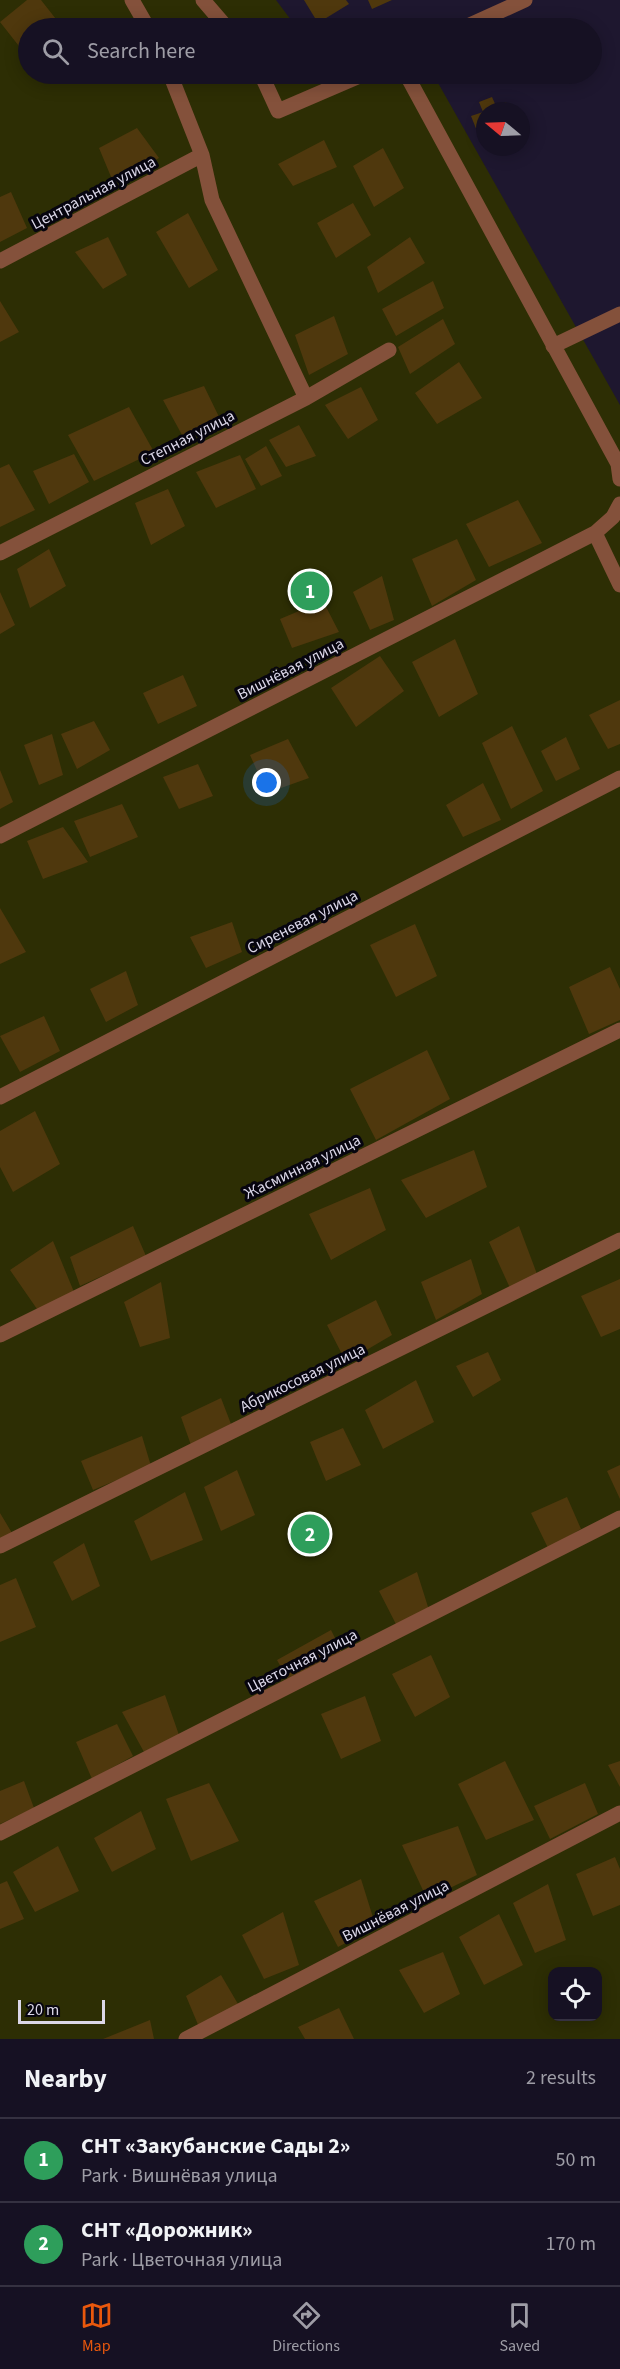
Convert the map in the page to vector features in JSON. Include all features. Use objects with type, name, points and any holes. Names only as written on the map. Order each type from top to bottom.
[{"type":"street","points":[[132,0],[142,18]]},
{"type":"street","points":[[203,0],[218,18]]},
{"type":"street","points":[[485,18],[525,0]]},
{"type":"street","points":[[175,84],[202,155],[212,200],[306,398]]},
{"type":"street","points":[[266,84],[278,111],[341,84]]},
{"type":"street","points":[[411,84],[618,464],[620,479]]},
{"type":"street","name":"Центральная улица","points":[[0,261],[202,155]]},
{"type":"street","points":[[554,346],[620,314]]},
{"type":"street","name":"Степная улица","points":[[0,553],[306,398],[389,350]]},
{"type":"street","name":"Вишнёвая улица","points":[[0,836],[595,532],[613,517],[620,504]]},
{"type":"street","points":[[595,532],[620,585]]},
{"type":"street","name":"Сиреневая улица","points":[[0,1097],[620,778]]},
{"type":"street","name":"Жасминная улица","points":[[0,1335],[620,1030]]},
{"type":"street","name":"Абрикосовая улица","points":[[0,1545],[620,1240]]},
{"type":"street","name":"Цветочная улица","points":[[0,1833],[620,1518]]},
{"type":"street","name":"Вишнёвая улица","points":[[186,2039],[620,1813]]},
{"type":"shaded area","points":[[0,0],[276,0],[290,18],[18,18],[18,84],[439,84],[476,150],[476,156],[479,156],[620,405],[620,2039],[0,2039]]},
{"type":"building","points":[[27,0],[41,0],[55,18],[18,18],[18,45],[0,22]]},
{"type":"building","points":[[304,0],[346,0],[349,4],[326,18],[315,18]]},
{"type":"building","points":[[368,0],[392,0],[372,9]]},
{"type":"building","points":[[492,97],[494,102],[479,102]]},
{"type":"building","points":[[476,114],[476,128],[471,116]]},
{"type":"building","points":[[137,128],[159,158],[114,184],[99,148]]},
{"type":"building","points":[[324,140],[337,167],[293,186],[278,164]]},
{"type":"building","points":[[383,148],[404,188],[374,207],[353,166]]},
{"type":"building","points":[[11,192],[27,228],[0,242],[0,197]]},
{"type":"building","points":[[353,203],[371,235],[336,258],[317,223]]},
{"type":"building","points":[[188,213],[218,270],[189,288],[156,232]]},
{"type":"building","points":[[108,237],[127,275],[103,289],[75,252]]},
{"type":"building","points":[[410,237],[425,263],[378,293],[367,267]]},
{"type":"building","points":[[433,281],[444,308],[396,336],[382,309]]},
{"type":"building","points":[[0,301],[19,332],[0,342]]},
{"type":"building","points":[[334,316],[348,354],[309,375],[295,335]]},
{"type":"building","points":[[443,319],[455,344],[410,374],[398,347]]},
{"type":"building","points":[[459,362],[482,398],[437,424],[415,393]]},
{"type":"building","points":[[204,386],[221,421],[182,435],[163,400]]},
{"type":"building","points":[[361,387],[378,420],[348,439],[325,405]]},
{"type":"building","points":[[129,407],[154,452],[94,481],[68,435]]},
{"type":"building","points":[[299,425],[316,456],[286,467],[269,440]]},
{"type":"building","points":[[266,446],[282,476],[261,486],[245,459]]},
{"type":"building","points":[[74,454],[89,482],[49,504],[33,471]]},
{"type":"building","points":[[240,455],[256,489],[216,508],[196,472]]},
{"type":"building","points":[[9,464],[35,510],[0,527],[0,468]]},
{"type":"building","points":[[168,489],[185,526],[151,545],[135,503]]},
{"type":"building","points":[[518,500],[542,543],[489,567],[466,524]]},
{"type":"building","points":[[457,539],[476,580],[432,606],[412,559]]},
{"type":"building","points":[[49,549],[66,586],[30,608],[17,569]]},
{"type":"building","points":[[382,576],[394,620],[370,630],[353,592]]},
{"type":"building","points":[[0,592],[15,625],[0,634]]},
{"type":"building","points":[[323,601],[339,632],[292,648],[280,619]]},
{"type":"building","points":[[455,639],[478,694],[439,717],[412,662]]},
{"type":"building","points":[[380,656],[404,691],[356,727],[331,688]]},
{"type":"building","points":[[183,675],[197,706],[158,724],[143,693]]},
{"type":"building","points":[[620,700],[620,744],[608,749],[589,715]]},
{"type":"building","points":[[94,721],[110,750],[77,769],[61,734]]},
{"type":"building","points":[[512,726],[543,791],[511,809],[482,743]]},
{"type":"building","points":[[52,734],[63,775],[39,785],[24,745]]},
{"type":"building","points":[[566,737],[580,769],[556,781],[541,751]]},
{"type":"building","points":[[288,739],[309,778],[267,793],[250,755]]},
{"type":"building","points":[[198,764],[213,796],[179,809],[163,777]]},
{"type":"building","points":[[0,770],[13,802],[0,809]]},
{"type":"building","points":[[483,783],[501,820],[463,837],[446,805]]},
{"type":"building","points":[[122,804],[138,837],[90,857],[74,821]]},
{"type":"building","points":[[63,827],[88,862],[43,879],[27,841]]},
{"type":"building","points":[[0,908],[26,952],[0,964]]},
{"type":"building","points":[[232,922],[242,952],[206,968],[190,937]]},
{"type":"building","points":[[415,924],[437,976],[396,997],[370,945]]},
{"type":"building","points":[[610,967],[620,989],[620,1020],[589,1034],[569,987]]},
{"type":"building","points":[[126,971],[138,1005],[106,1022],[90,989]]},
{"type":"building","points":[[44,1016],[60,1051],[20,1072],[0,1036]]},
{"type":"building","points":[[427,1050],[450,1099],[376,1140],[350,1089]]},
{"type":"building","points":[[35,1111],[60,1164],[13,1192],[0,1167],[0,1131]]},
{"type":"building","points":[[474,1150],[487,1187],[426,1218],[401,1180]]},
{"type":"building","points":[[370,1188],[386,1230],[331,1260],[309,1214]]},
{"type":"building","points":[[133,1226],[146,1256],[80,1286],[70,1257]]},
{"type":"building","points":[[519,1226],[537,1274],[510,1288],[489,1242]]},
{"type":"building","points":[[53,1241],[74,1292],[37,1309],[10,1270]]},
{"type":"building","points":[[471,1259],[482,1294],[436,1320],[421,1282]]},
{"type":"building","points":[[620,1279],[620,1329],[601,1337],[581,1296]]},
{"type":"building","points":[[161,1282],[170,1338],[140,1347],[124,1302]]},
{"type":"building","points":[[376,1300],[392,1335],[346,1362],[327,1325]]},
{"type":"building","points":[[488,1352],[501,1380],[473,1397],[456,1366]]},
{"type":"building","points":[[416,1380],[434,1422],[383,1449],[365,1410]]},
{"type":"building","points":[[221,1398],[231,1424],[191,1445],[181,1417]]},
{"type":"building","points":[[343,1428],[361,1465],[326,1481],[310,1442]]},
{"type":"building","points":[[142,1436],[151,1466],[93,1490],[81,1461]]},
{"type":"building","points":[[620,1465],[620,1499],[607,1471]]},
{"type":"building","points":[[237,1470],[255,1515],[221,1531],[204,1487]]},
{"type":"building","points":[[185,1492],[203,1540],[151,1561],[134,1521]]},
{"type":"building","points":[[567,1497],[581,1529],[548,1548],[531,1513]]},
{"type":"building","points":[[0,1513],[12,1533],[0,1539]]},
{"type":"building","points":[[84,1543],[100,1586],[72,1601],[53,1562]]},
{"type":"building","points":[[417,1572],[429,1610],[399,1630],[379,1591]]},
{"type":"building","points":[[16,1578],[36,1627],[0,1642],[0,1585]]},
{"type":"building","points":[[331,1630],[343,1654],[288,1680],[277,1660]]},
{"type":"building","points":[[431,1655],[450,1697],[415,1717],[392,1674]]},
{"type":"building","points":[[165,1695],[179,1735],[144,1752],[122,1712]]},
{"type":"building","points":[[365,1696],[381,1741],[341,1759],[321,1714]]},
{"type":"building","points":[[117,1724],[133,1756],[92,1779],[76,1742]]},
{"type":"building","points":[[505,1761],[534,1820],[486,1840],[458,1784]]},
{"type":"building","points":[[620,1761],[620,1787],[608,1765]]},
{"type":"building","points":[[24,1781],[34,1808],[0,1824],[0,1791]]},
{"type":"building","points":[[209,1783],[239,1841],[191,1861],[166,1799]]},
{"type":"building","points":[[585,1783],[598,1814],[550,1839],[534,1806]]},
{"type":"building","points":[[141,1811],[156,1849],[112,1872],[94,1838]]},
{"type":"building","points":[[458,1826],[477,1875],[427,1899],[402,1845]]},
{"type":"building","points":[[58,1846],[79,1891],[35,1912],[13,1872]]},
{"type":"building","points":[[615,1857],[620,1869],[620,1905],[593,1916],[576,1874]]},
{"type":"building","points":[[361,1879],[376,1927],[338,1947],[314,1901]]},
{"type":"building","points":[[7,1881],[24,1919],[0,1929],[0,1884]]},
{"type":"building","points":[[548,1884],[566,1940],[535,1953],[513,1903]]},
{"type":"building","points":[[283,1912],[299,1965],[264,1979],[242,1935]]},
{"type":"building","points":[[499,1914],[523,1965],[484,1985],[459,1937]]},
{"type":"building","points":[[443,1952],[460,1994],[424,2013],[399,1970]]},
{"type":"building","points":[[221,1975],[238,2004],[199,2027],[186,1996]]},
{"type":"building","points":[[339,2008],[354,2039],[305,2039],[298,2027]]},
{"type":"building","points":[[150,2020],[154,2039],[103,2039]]},
{"type":"place","name":"СНТ «Закубанские Сады 2»","points":[[310,591]]},
{"type":"place","name":"СНТ «Дорожник»","points":[[310,1534]]}]
